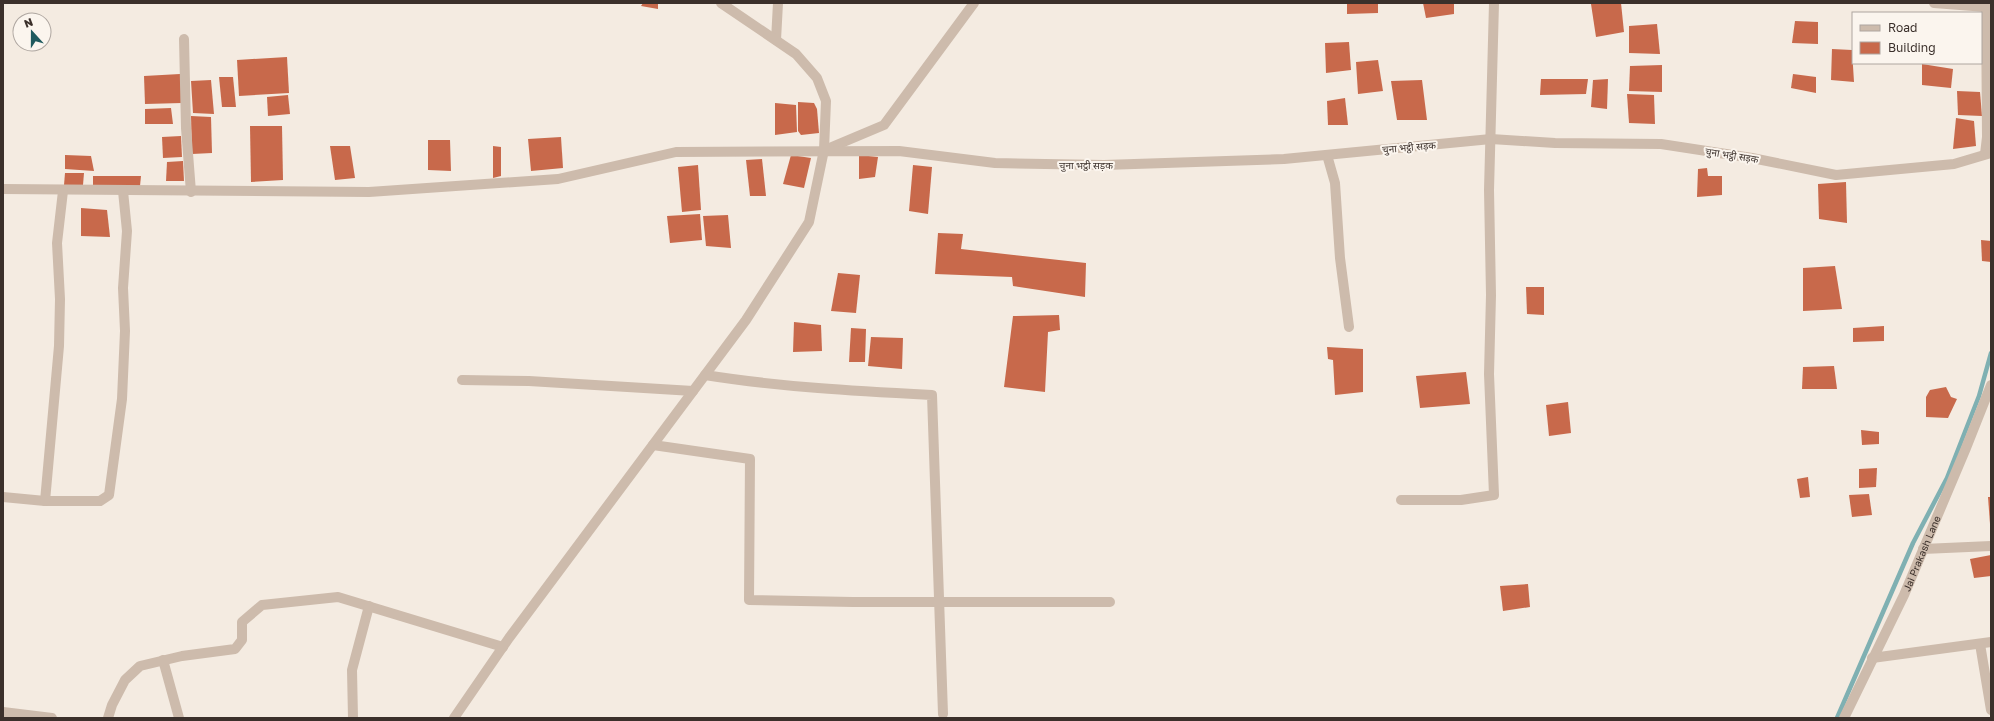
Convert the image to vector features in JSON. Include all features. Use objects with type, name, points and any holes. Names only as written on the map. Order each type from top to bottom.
[{"type":"street","points":[[454,718],[503,647],[746,320],[808,222],[824,150],[826,101],[817,78],[796,54],[721,3]]},
{"type":"street","points":[[776,40],[778,3]]},
{"type":"street","points":[[824,150],[884,125],[974,3]]},
{"type":"street","points":[[1401,500],[1461,500],[1494,495],[1489,374],[1491,51],[1494,3]]},
{"type":"street","points":[[1934,3],[1986,5],[1988,154]]},
{"type":"street","points":[[184,39],[186,128],[191,192]]},
{"type":"street","name":"चुना भट्ठी सड़क","points":[[3,189],[63,191],[369,192],[558,179],[676,152],[824,150],[899,151],[995,163],[1104,165],[1284,159],[1491,139],[1554,143],[1661,144],[1752,158],[1836,175],[1954,164],[1988,154]]},
{"type":"street","points":[[1327,155],[1335,183],[1340,258],[1349,327]]},
{"type":"street","points":[[45,501],[59,346],[60,299],[57,243],[63,191]]},
{"type":"street","points":[[3,497],[45,501],[100,501],[109,495],[122,399],[124,346],[123,288],[127,231],[123,191]]},
{"type":"street","points":[[705,375],[743,381],[824,389],[932,395],[943,714]]},
{"type":"street","points":[[462,380],[528,381],[692,391]]},
{"type":"street","name":"Jai Prakash Lane","points":[[1844,718],[1904,594],[1991,385]]},
{"type":"street","points":[[653,445],[750,459],[749,600],[1110,602]]},
{"type":"street","points":[[1923,549],[1991,546]]},
{"type":"street","points":[[108,718],[112,705],[125,680],[140,666],[182,656],[235,649],[242,640],[242,622],[262,605],[338,597],[503,647]]},
{"type":"street","points":[[352,718],[352,670],[369,606]]},
{"type":"street","points":[[1872,658],[1991,642]]},
{"type":"street","points":[[1980,644],[1991,710]]},
{"type":"street","points":[[163,660],[179,718]]},
{"type":"street","points":[[3,712],[52,718]]},
{"type":"building","points":[[643,3],[658,3],[658,9],[641,6]]},
{"type":"building","points":[[1347,3],[1378,3],[1378,13],[1347,14]]},
{"type":"building","points":[[1423,3],[1454,3],[1454,14],[1426,18]]},
{"type":"building","points":[[1621,3],[1624,32],[1596,37],[1591,4]]},
{"type":"building","points":[[1795,21],[1818,22],[1818,44],[1792,43]]},
{"type":"building","points":[[1657,24],[1660,54],[1629,53],[1629,26]]},
{"type":"building","points":[[1349,42],[1351,70],[1326,73],[1325,43]]},
{"type":"building","points":[[1832,49],[1852,50],[1854,82],[1831,80]]},
{"type":"building","points":[[287,57],[289,93],[239,96],[237,60]]},
{"type":"building","points":[[1378,60],[1383,91],[1358,94],[1356,62]]},
{"type":"building","points":[[1922,64],[1953,69],[1951,88],[1922,85]]},
{"type":"building","points":[[1662,65],[1662,92],[1629,91],[1630,66]]},
{"type":"building","points":[[180,74],[182,103],[145,104],[144,76]]},
{"type":"building","points":[[1793,74],[1816,77],[1816,93],[1791,88]]},
{"type":"building","points":[[219,77],[233,77],[236,107],[222,107]]},
{"type":"building","points":[[1541,79],[1588,79],[1586,94],[1540,95]]},
{"type":"building","points":[[1608,79],[1607,109],[1591,107],[1593,80]]},
{"type":"building","points":[[211,80],[214,114],[193,113],[191,81]]},
{"type":"building","points":[[1422,80],[1427,120],[1397,120],[1391,81]]},
{"type":"building","points":[[1957,91],[1980,92],[1982,116],[1958,115]]},
{"type":"building","points":[[1627,94],[1654,95],[1655,124],[1629,123]]},
{"type":"building","points":[[288,95],[290,114],[268,116],[267,97]]},
{"type":"building","points":[[1345,98],[1348,125],[1328,125],[1327,101]]},
{"type":"building","points":[[798,102],[814,103],[817,109],[819,133],[801,135],[798,131]]},
{"type":"building","points":[[775,103],[796,105],[797,132],[775,135]]},
{"type":"building","points":[[171,108],[173,124],[145,124],[145,109]]},
{"type":"building","points":[[191,116],[211,117],[212,153],[192,154]]},
{"type":"building","points":[[1956,118],[1974,121],[1976,146],[1953,149]]},
{"type":"building","points":[[250,126],[282,126],[283,180],[251,182]]},
{"type":"building","points":[[181,136],[182,157],[163,158],[162,137]]},
{"type":"building","points":[[561,137],[563,168],[531,171],[528,139]]},
{"type":"building","points":[[428,140],[450,140],[451,171],[428,170]]},
{"type":"building","points":[[330,146],[350,146],[355,178],[335,180]]},
{"type":"building","points":[[493,146],[501,147],[501,176],[493,178]]},
{"type":"building","points":[[65,155],[91,156],[94,171],[65,169]]},
{"type":"building","points":[[791,155],[811,158],[804,188],[783,184]]},
{"type":"building","points":[[859,155],[878,157],[875,177],[859,179]]},
{"type":"building","points":[[762,159],[766,196],[750,196],[746,160]]},
{"type":"building","points":[[183,161],[184,181],[166,181],[167,162]]},
{"type":"building","points":[[698,165],[701,210],[682,212],[678,167]]},
{"type":"building","points":[[913,165],[932,167],[928,214],[909,211]]},
{"type":"building","points":[[1707,168],[1708,176],[1722,176],[1722,195],[1697,197],[1698,169]]},
{"type":"building","points":[[65,173],[84,173],[83,185],[64,185]]},
{"type":"building","points":[[93,176],[141,176],[140,186],[93,188]]},
{"type":"building","points":[[1846,182],[1847,223],[1819,219],[1818,184]]},
{"type":"building","points":[[81,208],[107,210],[110,237],[81,236]]},
{"type":"building","points":[[700,214],[702,240],[670,243],[667,216]]},
{"type":"building","points":[[728,215],[731,248],[706,246],[703,216]]},
{"type":"building","points":[[938,233],[963,234],[961,249],[1086,263],[1085,297],[1013,286],[1012,277],[935,274]]},
{"type":"building","points":[[1981,240],[1991,241],[1991,262],[1982,261]]},
{"type":"building","points":[[1835,266],[1842,309],[1803,311],[1803,268]]},
{"type":"building","points":[[838,273],[860,275],[856,313],[831,311]]},
{"type":"building","points":[[1526,287],[1544,287],[1544,315],[1527,314]]},
{"type":"building","points":[[1059,315],[1060,330],[1048,332],[1045,392],[1004,387],[1013,316]]},
{"type":"building","points":[[794,322],[821,325],[822,351],[793,352]]},
{"type":"building","points":[[1884,326],[1884,341],[1853,342],[1853,328]]},
{"type":"building","points":[[851,328],[866,329],[865,362],[849,362]]},
{"type":"building","points":[[871,337],[903,338],[902,369],[868,366]]},
{"type":"building","points":[[1327,347],[1363,349],[1363,392],[1335,395],[1333,360],[1328,359]]},
{"type":"building","points":[[1834,366],[1837,389],[1802,389],[1803,367]]},
{"type":"building","points":[[1466,372],[1470,404],[1420,408],[1416,376]]},
{"type":"building","points":[[1946,387],[1951,397],[1957,399],[1948,418],[1926,417],[1926,397],[1930,390]]},
{"type":"building","points":[[1568,402],[1571,433],[1549,436],[1546,405]]},
{"type":"building","points":[[1861,430],[1879,432],[1879,444],[1862,445]]},
{"type":"building","points":[[1877,468],[1876,487],[1859,488],[1859,469]]},
{"type":"building","points":[[1808,477],[1810,497],[1800,498],[1797,479]]},
{"type":"building","points":[[1869,494],[1872,515],[1852,517],[1849,495]]},
{"type":"building","points":[[1988,497],[1991,497],[1991,524],[1990,524]]},
{"type":"building","points":[[1991,555],[1991,576],[1974,578],[1970,559]]},
{"type":"building","points":[[1528,584],[1530,607],[1503,611],[1500,586]]},
{"type":"waterway","points":[[1837,718],[1913,543],[1947,478],[1979,396],[1991,353]]}]
